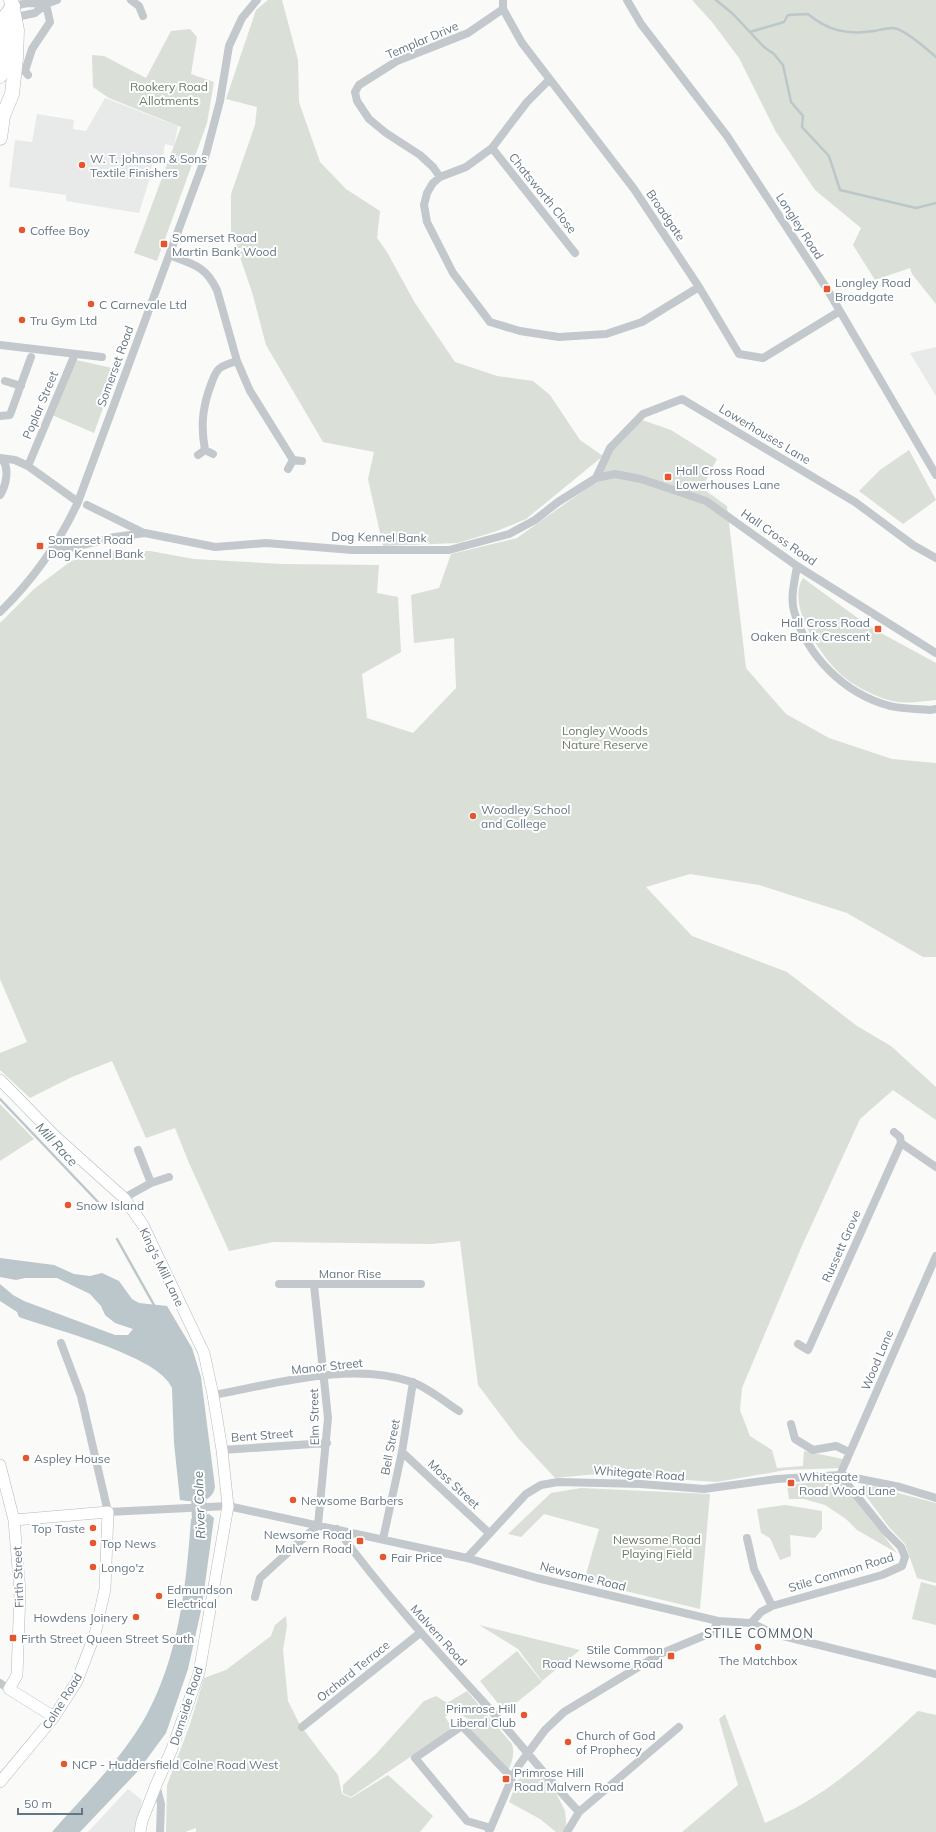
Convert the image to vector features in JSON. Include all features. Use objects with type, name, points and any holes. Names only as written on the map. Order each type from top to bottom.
[{"type":"highway","points":[[0,76],[7,52],[9,11]]},
{"type":"highway","points":[[0,138],[3,116],[12,94],[16,58],[17,30],[9,11]]},
{"type":"highway","points":[[0,98],[3,116]]},
{"type":"street","points":[[9,11],[35,13],[46,4],[57,0]]},
{"type":"street","points":[[131,0],[139,6],[143,16]]},
{"type":"street","name":"Somerset Road","points":[[0,612],[20,590],[53,548],[69,522],[78,502],[204,158],[220,101],[229,46],[242,18],[257,0]]},
{"type":"street","name":"Broadgate","points":[[503,0],[503,9],[522,42],[634,189],[699,287],[739,354],[763,358],[840,311]]},
{"type":"street","name":"Longley Road","points":[[627,0],[651,37],[727,136],[840,311],[936,475]]},
{"type":"street","points":[[9,11],[28,3],[46,4]]},
{"type":"street","points":[[28,75],[25,71],[38,32],[47,29],[50,22],[46,4]]},
{"type":"street","name":"Templar Drive","points":[[440,177],[433,167],[420,155],[369,119],[357,101],[355,92],[359,84],[397,61],[468,33],[503,9]]},
{"type":"street","points":[[550,80],[527,102],[492,148],[466,167],[440,177],[427,193],[424,205],[427,222],[453,273],[490,322],[520,331],[559,337],[606,334],[642,322],[699,287]]},
{"type":"street","name":"Chatsworth Close","points":[[492,148],[575,253]]},
{"type":"street","points":[[169,256],[205,271],[212,280],[217,290],[237,361],[250,391],[293,460]]},
{"type":"street","points":[[0,345],[102,357]]},
{"type":"street","name":"Poplar Street","points":[[28,466],[75,354]]},
{"type":"street","points":[[0,416],[10,416],[31,357]]},
{"type":"street","points":[[205,453],[201,431],[202,420],[214,376],[219,369],[237,361]]},
{"type":"street","points":[[5,381],[21,386]]},
{"type":"street","name":"Lowerhouses Lane","points":[[596,478],[610,448],[643,414],[682,399],[855,502],[913,545],[936,558]]},
{"type":"street","points":[[1,458],[15,460],[28,466],[78,502]]},
{"type":"street","points":[[0,495],[4,488],[6,478],[6,465],[1,458]]},
{"type":"street","points":[[293,460],[302,461]]},
{"type":"street","points":[[288,469],[293,460]]},
{"type":"street","name":"Hall Cross Road","points":[[596,478],[615,474],[641,478],[706,501],[797,566],[936,652]]},
{"type":"street","name":"Dog Kennel Bank","points":[[87,505],[145,533],[215,547],[266,542],[352,550],[449,550],[509,534],[535,520],[558,502],[596,478]]},
{"type":"street","name":"Dog Kennel Bank","points":[[53,548],[66,549],[115,537],[145,533]]},
{"type":"street","points":[[797,566],[793,597],[794,611],[805,637],[817,657],[838,680],[856,692],[890,706],[930,710],[936,709]]},
{"type":"street","name":"King's Mill Lane","points":[[0,1080],[56,1137],[124,1198],[143,1225],[204,1353],[222,1450],[226,1506]]},
{"type":"street","points":[[894,1132],[900,1137],[901,1142],[936,1167]]},
{"type":"street","name":"Russett Grove","points":[[798,1344],[808,1350],[901,1142]]},
{"type":"street","points":[[138,1150],[151,1183]]},
{"type":"street","points":[[124,1198],[151,1183],[169,1177]]},
{"type":"street","name":"Wood Lane","points":[[840,1475],[936,1256]]},
{"type":"street","name":"Manor Rise","points":[[279,1284],[421,1284]]},
{"type":"street","name":"Elm Street","points":[[314,1285],[325,1376],[328,1418],[327,1443],[318,1525]]},
{"type":"street","points":[[14,1520],[108,1512],[82,1396],[61,1343]]},
{"type":"street","name":"Manor Street","points":[[213,1395],[325,1376],[371,1373],[413,1382],[459,1411]]},
{"type":"street","name":"Bell Street","points":[[382,1539],[402,1452],[413,1382]]},
{"type":"street","points":[[792,1424],[796,1439],[813,1450],[836,1446],[849,1452]]},
{"type":"street","name":"Bent Street","points":[[222,1450],[327,1443]]},
{"type":"street","name":"Moss Street","points":[[402,1452],[490,1533]]},
{"type":"street","name":"Firth Street","points":[[0,1465],[14,1520],[20,1592],[17,1675],[5,1686]]},
{"type":"street","name":"Whitegate Road","points":[[467,1558],[526,1494],[541,1485],[558,1482],[633,1484],[704,1490],[777,1479],[840,1475],[900,1488],[936,1498]]},
{"type":"street","name":"Stile Common Road","points":[[751,1623],[761,1612],[772,1606],[882,1575],[902,1566],[905,1556],[901,1547],[840,1475]]},
{"type":"street","name":"Newsome Road","points":[[108,1512],[226,1506],[467,1558],[537,1578],[718,1621],[751,1623],[775,1634],[936,1674]]},
{"type":"street","name":"Damside Road","points":[[140,1832],[142,1821],[172,1749],[199,1673],[226,1506]]},
{"type":"street","name":"Colne Road","points":[[0,1782],[54,1717],[77,1681],[95,1634],[105,1589],[108,1512]]},
{"type":"street","points":[[255,1597],[260,1578],[318,1525]]},
{"type":"street","name":"Malvern Road","points":[[337,1529],[364,1566],[420,1633],[528,1753],[547,1778],[579,1812]]},
{"type":"street","points":[[747,1538],[754,1569],[772,1606]]},
{"type":"street","points":[[512,1778],[462,1726],[415,1758],[467,1821],[490,1830],[512,1778],[544,1730],[564,1712],[660,1654],[713,1632],[718,1621]]},
{"type":"street","name":"Orchard Terrace","points":[[302,1727],[420,1633]]},
{"type":"street","points":[[5,1686],[54,1717]]},
{"type":"street","points":[[567,1832],[579,1812],[679,1727]]},
{"type":"street","points":[[156,1785],[161,1804],[160,1832]]},
{"type":"shaded area","name":"W. T. Johnson & Sons Textile Finishers","points":[[105,98],[178,126],[174,146],[165,144],[163,156],[154,154],[149,181],[139,213],[66,201],[66,195],[9,187],[15,140],[32,142],[37,114],[74,120],[73,129],[86,131]]},
{"type":"shaded area","points":[[936,347],[936,396],[910,353]]},
{"type":"shaded area","points":[[0,1258],[54,1265],[74,1274],[90,1276],[102,1273],[119,1281],[132,1299],[139,1303],[167,1306],[192,1348],[201,1377],[215,1487],[213,1493],[207,1499],[202,1501],[180,1500],[174,1443],[172,1388],[163,1376],[148,1365],[103,1345],[19,1317],[17,1312],[0,1301],[0,1284],[13,1295],[24,1301],[115,1335],[128,1335],[133,1329],[115,1323],[105,1315],[101,1306],[90,1294],[57,1278],[25,1278],[16,1280],[0,1277]]},
{"type":"shaded area","points":[[209,1514],[214,1518],[202,1606],[188,1669],[166,1733],[138,1771],[80,1832],[52,1832],[114,1762],[126,1747],[146,1716],[166,1669],[179,1620],[191,1519]]},
{"type":"shaded area","points":[[128,1789],[142,1800],[135,1832],[88,1832]]},
{"type":"green space","points":[[268,0],[282,0],[298,60],[299,102],[320,162],[346,189],[380,211],[377,238],[387,252],[415,303],[455,362],[497,376],[533,381],[550,395],[580,440],[603,456],[526,519],[497,531],[458,543],[383,546],[368,479],[374,452],[323,442],[266,345],[252,292],[231,231],[231,194],[255,125],[257,107],[226,99],[256,10]]},
{"type":"green space","points":[[692,0],[936,0],[936,304],[912,274],[910,268],[875,280],[853,245],[861,228],[815,190],[776,132],[739,58],[712,22]]},
{"type":"green space","name":"Rookery Road Allotments","points":[[190,29],[197,37],[191,74],[214,82],[207,123],[157,261],[134,253],[181,127],[109,98],[93,87],[92,55],[104,56],[146,78],[171,31]]},
{"type":"green space","points":[[76,360],[117,369],[94,433],[52,415]]},
{"type":"green space","name":"Longley Woods Nature Reserve","points":[[642,420],[671,430],[717,459],[702,488],[727,506],[746,668],[786,714],[829,738],[892,759],[936,763],[936,957],[923,957],[847,913],[759,885],[690,874],[646,887],[692,936],[787,972],[857,1026],[891,1046],[936,1087],[936,1120],[893,1090],[860,1119],[801,1248],[742,1388],[740,1410],[750,1436],[772,1450],[777,1468],[803,1466],[804,1451],[843,1459],[841,1468],[786,1470],[717,1482],[597,1474],[555,1478],[518,1438],[478,1385],[460,1241],[432,1244],[273,1242],[229,1251],[189,1163],[175,1128],[146,1138],[112,1061],[72,1077],[30,1098],[0,1070],[0,1053],[27,1042],[0,979],[0,623],[34,589],[71,561],[110,551],[150,551],[194,559],[282,564],[379,565],[377,593],[398,597],[401,652],[362,674],[367,718],[413,733],[456,688],[454,638],[414,643],[411,595],[439,588],[451,554],[517,538],[599,481],[610,451]]},
{"type":"green space","points":[[909,450],[936,500],[903,524],[859,491],[880,470]]},
{"type":"green space","points":[[803,578],[870,627],[936,663],[936,700],[922,702],[895,702],[888,700],[853,684],[836,670],[817,646],[803,617],[799,602],[799,589]]},
{"type":"green space","points":[[0,1104],[34,1139],[0,1161]]},
{"type":"green space","points":[[836,1481],[843,1483],[897,1553],[857,1530],[846,1519],[825,1505],[804,1499],[789,1499],[787,1485]]},
{"type":"green space","points":[[864,1484],[936,1503],[936,1583],[917,1578],[905,1544],[889,1527],[860,1488]]},
{"type":"green space","name":"Newsome Road Playing Field","points":[[581,1488],[710,1494],[700,1609],[584,1581],[599,1529],[544,1514],[521,1537],[508,1534],[551,1493]]},
{"type":"green space","points":[[785,1505],[822,1511],[822,1529],[815,1538],[790,1535],[791,1556],[780,1560],[770,1538],[761,1533],[757,1509]]},
{"type":"green space","points":[[921,1582],[936,1586],[936,1625],[912,1619]]},
{"type":"green space","points":[[286,1616],[287,1626],[283,1650],[288,1701],[300,1725],[338,1775],[342,1794],[351,1798],[388,1775],[433,1816],[420,1832],[196,1832],[196,1828],[185,1832],[166,1832],[167,1785],[190,1724],[204,1678],[226,1670],[271,1636],[275,1625]]},
{"type":"green space","points":[[479,1625],[580,1650],[542,1681],[518,1649]]},
{"type":"green space","points":[[517,1651],[542,1682],[505,1712],[480,1681]]},
{"type":"green space","points":[[467,1691],[512,1744],[513,1758],[508,1771],[463,1725],[470,1720],[452,1709],[445,1717],[454,1730],[425,1747],[351,1797],[343,1793],[343,1785],[375,1755],[424,1701],[436,1696],[447,1703]]},
{"type":"green space","points":[[918,1711],[936,1715],[936,1832],[682,1832],[738,1785],[719,1719],[725,1714],[765,1823],[788,1812],[828,1788],[864,1760]]},
{"type":"green space","points":[[524,1775],[536,1775],[550,1781],[565,1811],[567,1832],[556,1832],[540,1819],[509,1802],[517,1781]]},
{"type":"waterway","points":[[716,0],[733,14],[764,47],[774,54],[783,65],[791,102],[803,116],[802,127],[829,156],[840,190],[916,208],[936,203]]},
{"type":"waterway","points":[[750,32],[784,22],[788,15],[808,14],[831,28],[847,32],[865,32],[891,28],[897,29],[915,40],[936,57]]},
{"type":"waterway","name":"Mill Race","points":[[0,1099],[99,1203]]},
{"type":"waterway","name":"Mill Race","points":[[117,1239],[154,1305]]},
{"type":"waterway","name":"River Colne","points":[[198,1479],[200,1537]]},
{"type":"place","name":"W. T. Johnson & Sons Textile Finishers","points":[[82,165]]},
{"type":"place","name":"Coffee Boy","points":[[22,230]]},
{"type":"place","name":"Somerset Road Martin Bank Wood","points":[[164,244]]},
{"type":"place","name":"Longley Road Broadgate","points":[[827,289]]},
{"type":"place","name":"C Carnevale Ltd","points":[[91,304]]},
{"type":"place","name":"Tru Gym Ltd","points":[[22,320]]},
{"type":"place","name":"Hall Cross Road Lowerhouses Lane","points":[[668,477]]},
{"type":"place","name":"Somerset Road Dog Kennel Bank","points":[[40,546]]},
{"type":"place","name":"Hall Cross Road Oaken Bank Crescent","points":[[878,629]]},
{"type":"place","name":"Woodley School and College","points":[[473,816]]},
{"type":"place","name":"Snow Island","points":[[68,1205]]},
{"type":"place","name":"Aspley House","points":[[26,1458]]},
{"type":"place","name":"Whitegate Road Wood Lane","points":[[791,1483]]},
{"type":"place","name":"Newsome Barbers","points":[[293,1500]]},
{"type":"place","name":"Top Taste","points":[[93,1528]]},
{"type":"place","name":"Newsome Road Malvern Road","points":[[360,1541]]},
{"type":"place","name":"Top News","points":[[93,1543]]},
{"type":"place","name":"Fair Price","points":[[383,1557]]},
{"type":"place","name":"Longo'z","points":[[93,1567]]},
{"type":"place","name":"Edmundson Electrical","points":[[159,1596]]},
{"type":"place","name":"Howdens Joinery","points":[[136,1617]]},
{"type":"place","name":"Firth Street Queen Street South","points":[[13,1638]]},
{"type":"place","name":"The Matchbox","points":[[758,1647]]},
{"type":"place","name":"Stile Common Road Newsome Road","points":[[671,1656]]},
{"type":"place","name":"Primrose Hill Liberal Club","points":[[524,1715]]},
{"type":"place","name":"Church of God of Prophecy","points":[[568,1742]]},
{"type":"place","name":"NCP - Huddersfield Colne Road West","points":[[64,1764]]},
{"type":"place","name":"Primrose Hill Road Malvern Road","points":[[506,1779]]},
{"type":"district","name":"STILE COMMON","points":[[759,1633]]}]
